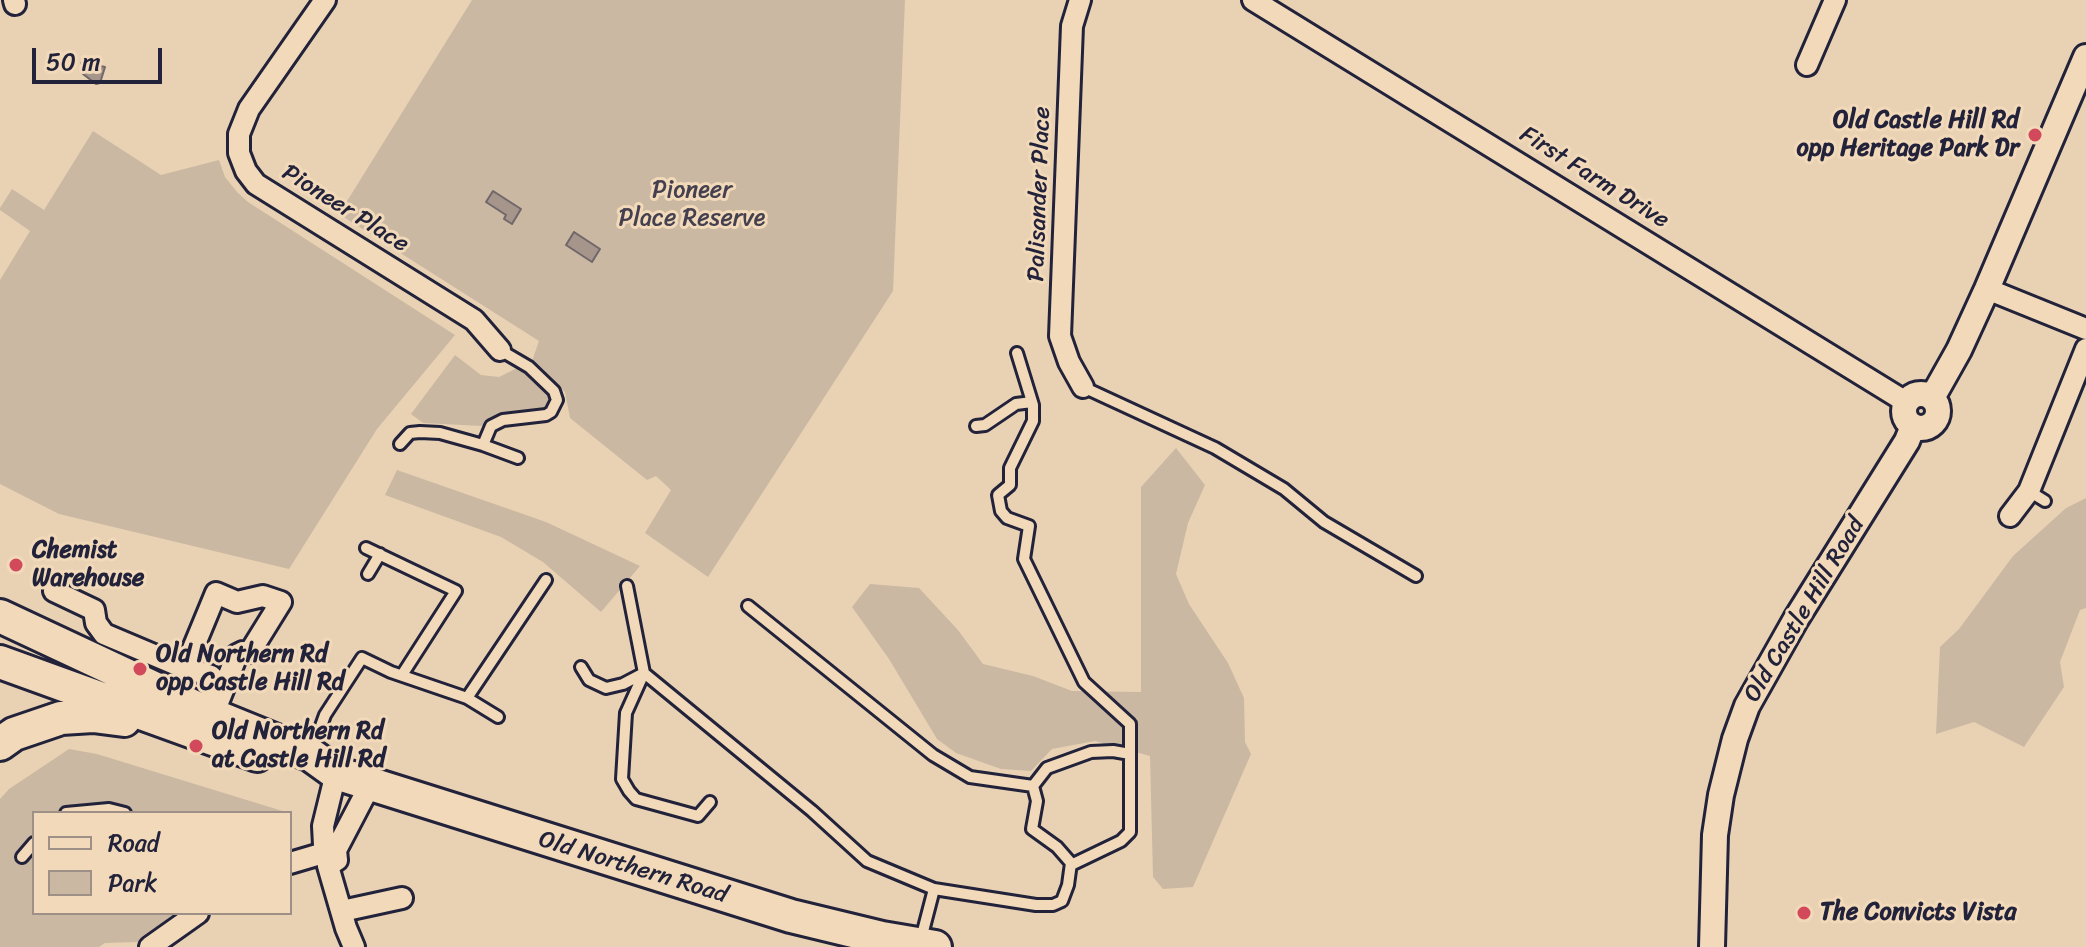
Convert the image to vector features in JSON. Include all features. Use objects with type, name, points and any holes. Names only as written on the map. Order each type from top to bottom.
[{"type":"main road","points":[[0,655],[7,619]]},
{"type":"main road","name":"Old Northern Road","points":[[7,619],[370,785],[791,916],[927,946]]},
{"type":"main road","name":"Old Northern Road","points":[[0,662],[308,773],[324,764]]},
{"type":"main road","points":[[0,744],[14,734],[39,724],[71,717],[93,716],[175,726]]},
{"type":"street","name":"Pioneer Place","points":[[325,0],[249,109],[239,134],[239,153],[246,171],[256,184],[474,320],[500,350]]},
{"type":"street","name":"Palisander Place","points":[[1080,0],[1072,26],[1060,336],[1069,362],[1083,387]]},
{"type":"street","name":"First Farm Drive","points":[[1253,0],[1906,402]]},
{"type":"street","points":[[1807,65],[1835,0]]},
{"type":"street","name":"Old Castle Hill Road","points":[[1712,947],[1715,835],[1725,774],[1744,714],[1796,619],[1907,441],[1913,426],[1929,426],[1937,418],[1938,407],[1932,398],[1959,350],[1987,289],[2086,57]]},
{"type":"street","points":[[1987,289],[2086,329]]},
{"type":"street","points":[[2010,516],[2037,496],[2086,349]]},
{"type":"street","points":[[1913,426],[1905,418],[1906,402],[1915,395],[1932,398]]},
{"type":"street","points":[[54,591],[94,610],[96,623],[104,634],[211,676],[217,682],[209,714]]},
{"type":"street","points":[[185,668],[216,593],[237,602],[263,596],[281,602],[250,652],[237,655],[209,714]]},
{"type":"street","points":[[324,764],[326,854],[354,947]]},
{"type":"street","points":[[292,862],[326,854],[370,785]]},
{"type":"street","points":[[342,911],[402,898]]},
{"type":"street","points":[[150,947],[195,915]]},
{"type":"lane","points":[[483,445],[496,422],[546,415],[557,400],[554,391],[529,367],[500,350]]},
{"type":"lane","points":[[1017,353],[1032,402],[1033,421],[1010,468],[1010,485],[998,495],[1001,511],[1007,518],[1029,526],[1024,559],[1084,682],[1130,724],[1130,832],[1121,841],[1071,865]]},
{"type":"lane","points":[[1083,387],[1215,448],[1284,489],[1324,522],[1416,576]]},
{"type":"lane","points":[[976,426],[985,425],[1016,404],[1032,402]]},
{"type":"lane","points":[[400,444],[410,433],[440,433],[518,458]]},
{"type":"lane","points":[[366,548],[456,591],[402,675]]},
{"type":"lane","points":[[368,574],[380,554]]},
{"type":"lane","points":[[467,698],[546,580]]},
{"type":"lane","points":[[627,586],[644,673],[626,713],[622,779],[636,799],[698,816],[710,802]]},
{"type":"lane","points":[[748,606],[933,755],[970,777],[1033,786]]},
{"type":"lane","points":[[324,764],[325,715],[362,658],[467,698],[498,717]]},
{"type":"lane","points":[[581,667],[589,680],[606,688],[623,684],[644,673]]},
{"type":"lane","points":[[644,673],[812,811],[867,861],[934,889],[1036,905],[1053,905],[1062,901],[1071,865],[1057,847],[1032,829],[1037,801],[1033,786]]},
{"type":"lane","points":[[1033,786],[1047,768],[1091,752],[1130,754]]},
{"type":"lane","points":[[88,811],[117,811]]},
{"type":"lane","points":[[22,857],[32,845]]},
{"type":"lane","points":[[927,946],[934,889]]},
{"type":"green space","name":"Pioneer Place Reserve","points":[[472,0],[905,0],[893,291],[708,577],[645,533],[671,490],[656,476],[647,480],[570,418],[565,392],[532,361],[539,341],[339,214]]},
{"type":"green space","points":[[93,131],[161,175],[219,160],[225,177],[248,202],[455,335],[377,429],[289,569],[59,514],[0,484],[0,280],[30,231],[0,208],[12,189],[44,210]]},
{"type":"green space","points":[[455,355],[481,375],[499,377],[519,367],[529,371],[553,386],[550,409],[511,414],[482,426],[423,423],[411,414]]},
{"type":"green space","points":[[1176,448],[1205,485],[1188,523],[1176,574],[1189,604],[1228,663],[1244,698],[1245,742],[1251,754],[1193,887],[1163,889],[1153,877],[1150,756],[1095,741],[1052,749],[1031,771],[1001,769],[956,753],[937,739],[889,659],[852,607],[870,584],[919,588],[958,630],[983,664],[1033,676],[1072,691],[1141,692],[1141,487]]},
{"type":"green space","points":[[397,470],[546,522],[640,566],[601,612],[543,562],[501,537],[385,495]]},
{"type":"green space","points":[[2086,498],[2086,608],[2080,610],[2060,662],[2064,687],[2024,747],[1974,722],[1936,734],[1940,647],[1959,629],[2013,556],[2066,508]]},
{"type":"green space","points":[[69,749],[97,754],[282,811],[32,811],[32,915],[183,915],[138,942],[105,943],[99,947],[0,947],[0,799],[9,789]]},
{"type":"shaded area","points":[[90,57],[96,65],[105,67],[100,83],[96,84],[83,74],[81,63]]},
{"type":"shaded area","points":[[493,191],[521,209],[512,224],[504,219],[506,215],[486,202]]},
{"type":"shaded area","points":[[574,232],[600,249],[592,262],[566,245]]},
{"type":"place","name":"Old Castle Hill Rd opp Heritage Park Dr","points":[[2035,135]]},
{"type":"place","name":"Chemist Warehouse","points":[[16,565]]},
{"type":"place","name":"Old Northern Rd opp Castle Hill Rd","points":[[140,669]]},
{"type":"place","name":"Old Northern Rd at Castle Hill Rd","points":[[196,746]]},
{"type":"place","name":"The Convicts Vista","points":[[1804,913]]}]
